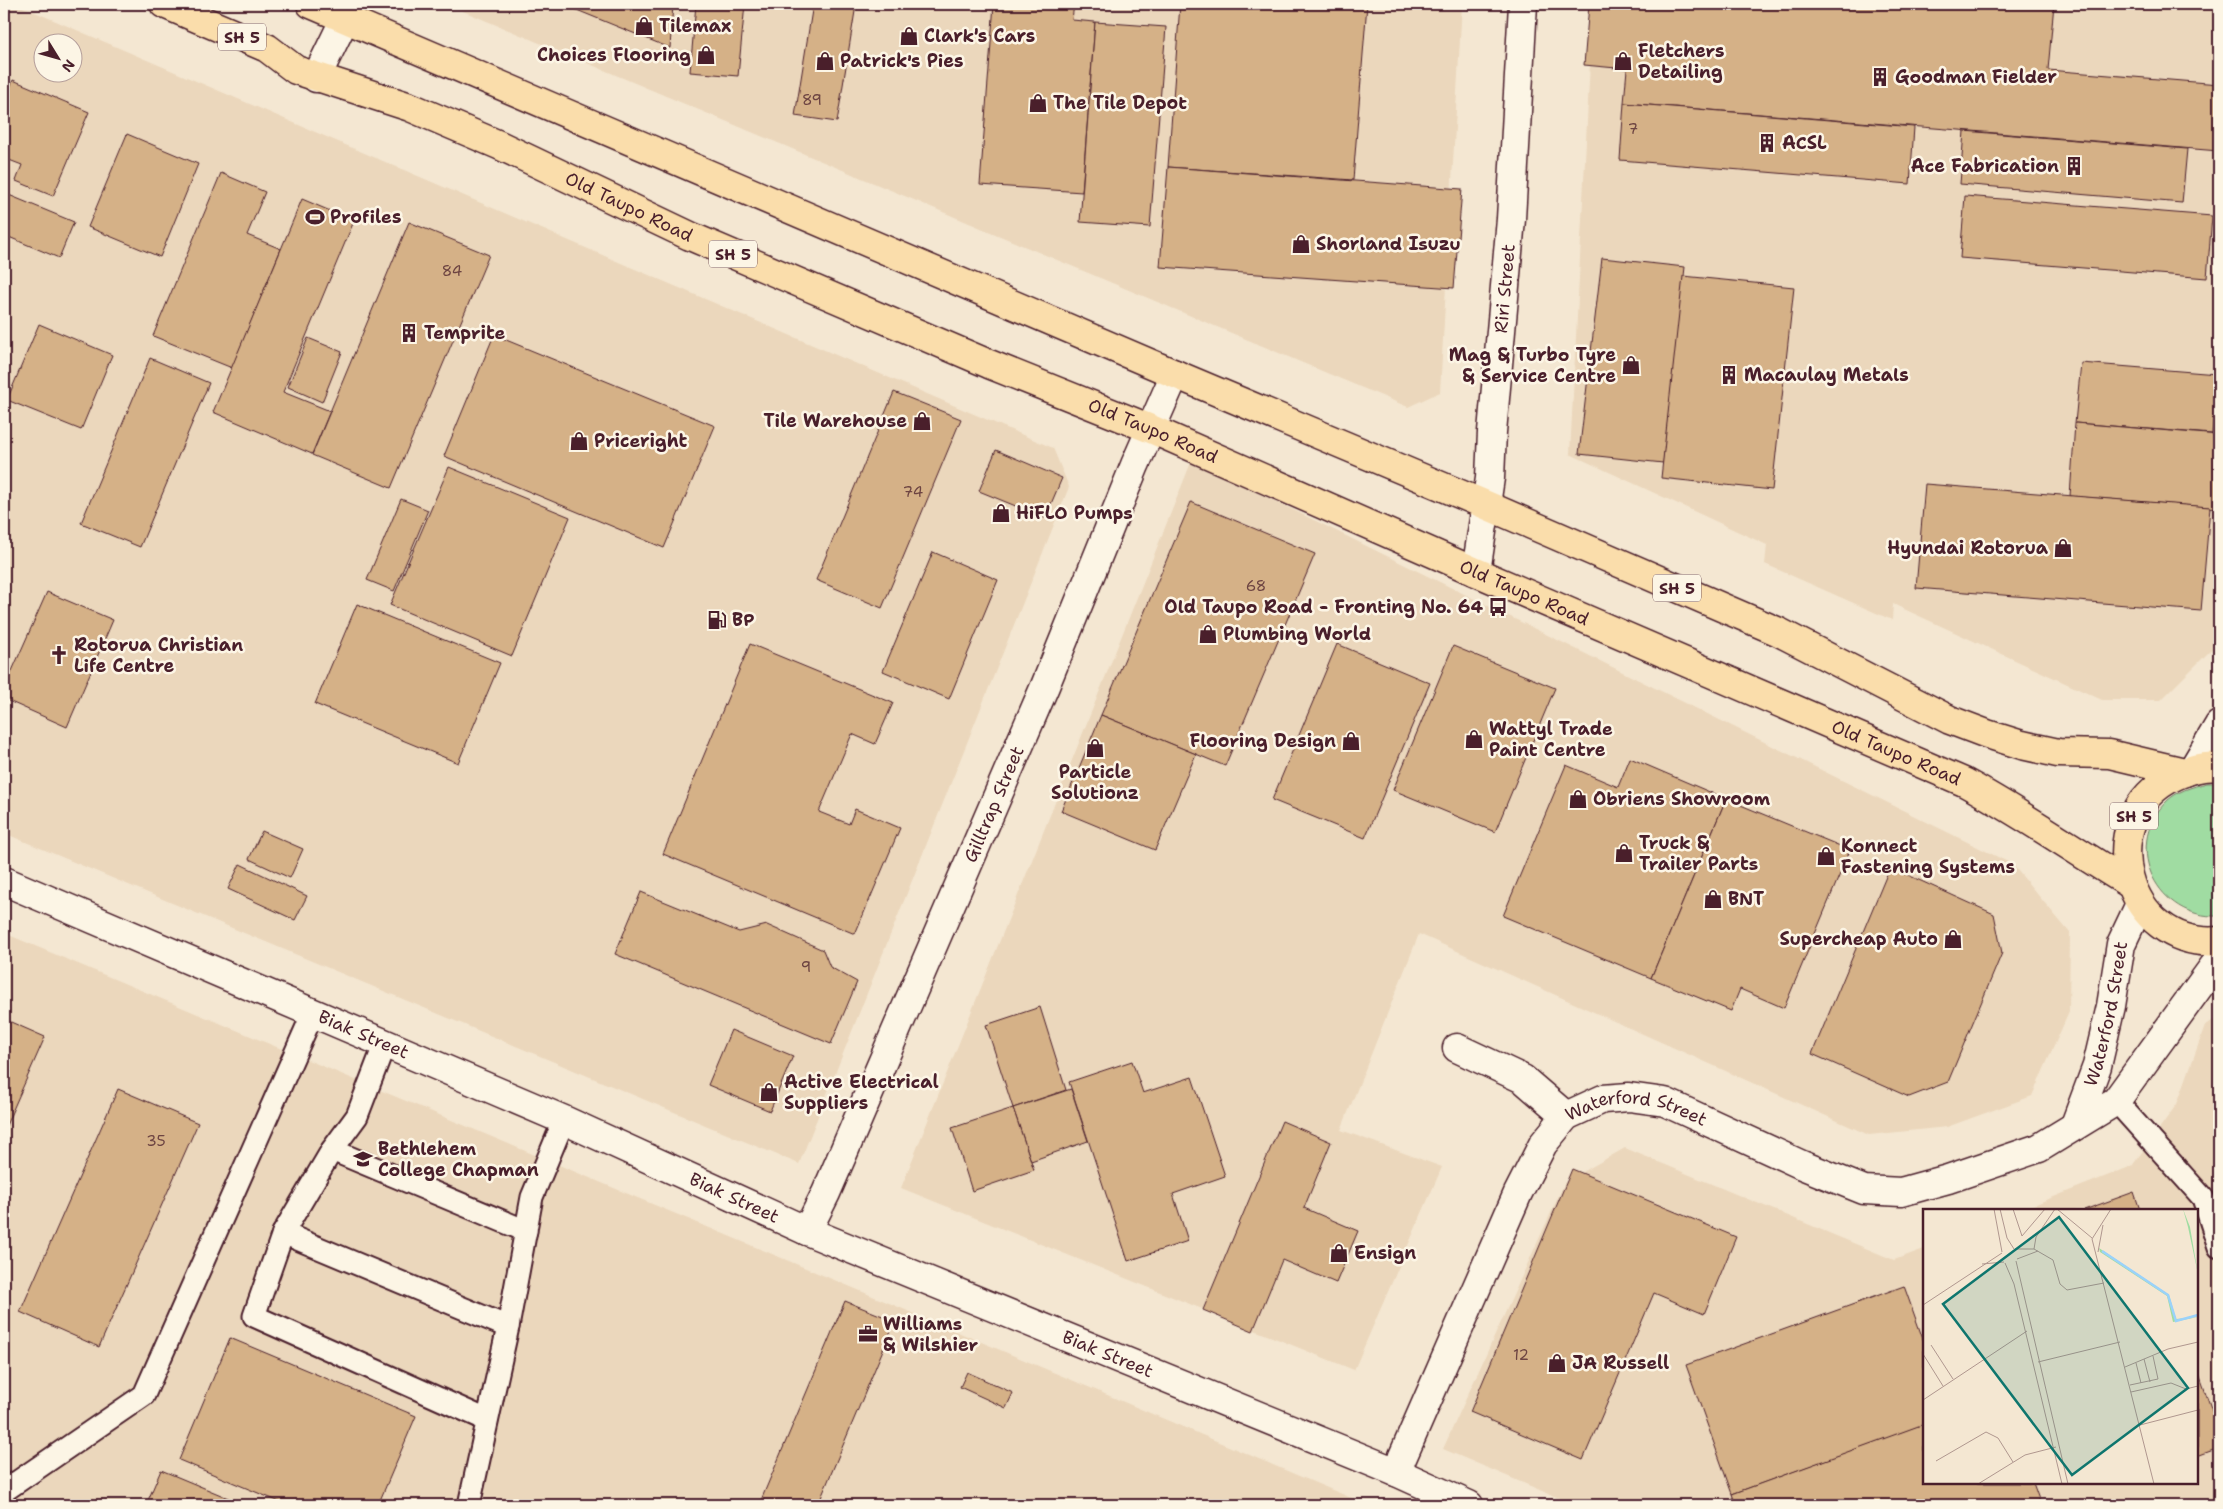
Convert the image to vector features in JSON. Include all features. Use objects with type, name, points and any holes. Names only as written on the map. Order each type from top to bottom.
[{"type":"highway","name":"Old Taupo Road","points":[[164,4],[267,48],[296,70],[419,111],[499,145],[690,236],[989,364],[1151,429],[1476,572],[1964,782],[2013,809],[2135,894]]},
{"type":"highway","name":"SH 5","points":[[311,4],[349,11],[1175,374],[1486,505],[1779,632],[1950,720],[1987,734],[2058,753],[2109,754],[2199,769]]},
{"type":"highway","name":"SH 5","points":[[2199,769],[2164,782],[2146,797],[2134,816],[2127,838],[2125,861],[2135,894],[2154,919],[2171,932],[2191,939],[2219,941]]},
{"type":"street","name":"Riri Street","points":[[1476,572],[1490,478],[1492,432],[1511,219],[1523,4]]},
{"type":"street","points":[[316,78],[349,11]]},
{"type":"street","name":"Gilltrap Street","points":[[807,1231],[826,1193],[1045,686],[1175,374]]},
{"type":"street","points":[[2199,769],[2219,725]]},
{"type":"street","name":"Biak Street","points":[[4,881],[564,1120],[807,1231],[1396,1472],[1469,1505]]},
{"type":"street","name":"Waterford Street","points":[[2075,1125],[2097,1066],[2111,1006],[2121,944],[2135,894]]},
{"type":"street","name":"Waterford Street","points":[[1396,1472],[1518,1193],[1543,1144],[1566,1116],[1603,1098],[1629,1097],[1665,1102],[1864,1190],[1901,1192],[2039,1148],[2116,1101],[2219,959]]},
{"type":"street","points":[[1457,1048],[1524,1079],[1566,1116]]},
{"type":"lane","points":[[4,1491],[144,1395],[313,1013]]},
{"type":"lane","points":[[385,1043],[357,1116],[332,1150],[283,1233],[254,1316],[487,1420]]},
{"type":"lane","points":[[2116,1101],[2203,1198],[2219,1247]]},
{"type":"lane","points":[[469,1505],[508,1327],[532,1197],[564,1120]]},
{"type":"lane","points":[[332,1150],[526,1231]]},
{"type":"lane","points":[[283,1233],[508,1327]]},
{"type":"shaded area","points":[[4,4],[16,4],[81,32],[32,32],[32,82],[82,82],[82,32],[1053,448],[1069,487],[799,1164],[4,833]]},
{"type":"shaded area","points":[[450,4],[1462,4],[1440,392],[1408,407]]},
{"type":"shaded area","points":[[1593,4],[2219,4],[2219,642],[2161,700],[2102,700],[1893,604],[1892,620],[1765,564],[1767,545],[1570,454]]},
{"type":"shaded area","points":[[1192,460],[2012,864],[2070,933],[2069,1012],[2032,1096],[1947,1127],[1869,1135],[1419,934],[1341,1130],[1442,1167],[1354,1370],[901,1188]]},
{"type":"shaded area","name":"Bethlehem College Chapman","points":[[4,933],[851,1287],[1368,1505],[4,1505]]},
{"type":"shaded area","points":[[2219,1016],[2219,1505],[1575,1505],[1443,1449],[1565,1182],[1625,1148],[1894,1260],[1923,1249],[1923,1484],[2198,1484],[2198,1209],[2024,1209],[2132,1166],[2177,1104],[2205,1026]]},
{"type":"green space","points":[[2207,783],[2219,783],[2219,916],[2197,914],[2179,906],[2164,893],[2153,878],[2147,859],[2147,840],[2152,821],[2165,803],[2179,792]]},
{"type":"building","name":"Tilemax","points":[[562,4],[673,4],[670,48]]},
{"type":"building","points":[[696,4],[745,4],[738,76],[690,72]]},
{"type":"building","name":"Patrick's Pies","points":[[813,4],[856,5],[837,122],[795,116]]},
{"type":"building","name":"The Tile Depot","points":[[994,4],[1074,4],[1072,20],[1095,22],[1082,192],[980,185]]},
{"type":"building","points":[[1180,4],[1367,4],[1353,180],[1168,167]]},
{"type":"building","name":"Goodman Fielder","points":[[1589,4],[2054,4],[2048,70],[2219,84],[2219,151],[1624,103],[1627,69],[1584,65]]},
{"type":"building","points":[[1095,22],[1166,27],[1150,227],[1080,222]]},
{"type":"building","points":[[13,80],[89,112],[53,196],[16,181],[22,165],[4,158],[4,102]]},
{"type":"building","name":"ACSL","points":[[1624,103],[1914,127],[1910,184],[1620,160]]},
{"type":"building","name":"Ace Fabrication","points":[[1964,131],[2187,149],[2182,203],[1960,184]]},
{"type":"building","points":[[127,134],[198,164],[160,257],[88,227]]},
{"type":"building","points":[[1168,167],[1462,189],[1454,288],[1160,267]]},
{"type":"building","points":[[221,173],[265,192],[247,235],[281,249],[232,368],[153,336]]},
{"type":"building","points":[[4,193],[74,222],[59,258],[4,235]]},
{"type":"building","points":[[1965,196],[2212,216],[2207,278],[1960,258]]},
{"type":"building","points":[[302,199],[354,221],[283,392],[330,411],[312,454],[213,412]]},
{"type":"building","name":"Temprite","points":[[409,222],[489,255],[391,488],[312,455]]},
{"type":"building","name":"Mag & Turbo Tyre & Service Centre","points":[[1602,258],[1685,267],[1663,463],[1579,454]]},
{"type":"building","name":"Macaulay Metals","points":[[1683,276],[1794,287],[1772,490],[1661,478]]},
{"type":"building","points":[[39,324],[112,355],[81,430],[7,400]]},
{"type":"building","name":"Priceright","points":[[494,335],[715,426],[664,548],[444,456]]},
{"type":"building","points":[[308,338],[342,352],[322,402],[288,387]]},
{"type":"building","points":[[150,358],[209,383],[140,547],[81,523]]},
{"type":"building","points":[[2081,363],[2217,374],[2212,434],[2075,423]]},
{"type":"building","points":[[894,392],[961,419],[882,608],[816,580]]},
{"type":"building","points":[[2075,423],[2219,435],[2219,508],[2070,496]]},
{"type":"building","points":[[996,450],[1062,478],[1045,518],[979,491]]},
{"type":"building","points":[[449,467],[570,517],[512,656],[390,605]]},
{"type":"building","name":"Hyundai Rotorua","points":[[1925,484],[2210,507],[2201,611],[1916,588]]},
{"type":"building","points":[[401,499],[428,510],[394,591],[367,580]]},
{"type":"building","name":"Plumbing World","points":[[1191,502],[1315,554],[1225,766],[1101,715]]},
{"type":"building","points":[[933,552],[998,580],[949,699],[883,671]]},
{"type":"building","name":"Rotorua Christian Life Centre","points":[[47,592],[113,620],[67,727],[4,699],[4,689]]},
{"type":"building","points":[[357,604],[500,663],[458,763],[315,704]]},
{"type":"building","points":[[750,644],[893,703],[875,744],[852,734],[819,812],[849,824],[855,809],[900,828],[855,934],[663,854]]},
{"type":"building","name":"Flooring Design","points":[[1337,644],[1430,683],[1365,838],[1272,800]]},
{"type":"building","name":"Wattyl Trade Paint Centre","points":[[1453,646],[1555,688],[1495,832],[1393,790]]},
{"type":"building","points":[[1101,715],[1196,754],[1155,850],[1061,811]]},
{"type":"building","points":[[1630,758],[1726,799],[1651,978],[1503,916],[1566,765],[1618,787]]},
{"type":"building","points":[[1726,799],[1850,850],[1784,1008],[1740,989],[1731,1011],[1651,978]]},
{"type":"building","points":[[262,831],[303,849],[290,878],[249,859]]},
{"type":"building","points":[[240,864],[307,896],[295,920],[228,889]]},
{"type":"building","points":[[1890,867],[1994,914],[2002,953],[1948,1082],[1909,1097],[1812,1054]]},
{"type":"building","points":[[641,892],[739,932],[767,925],[823,950],[830,967],[857,982],[831,1044],[615,954]]},
{"type":"building","points":[[1040,1007],[1066,1090],[1013,1108],[986,1025]]},
{"type":"building","points":[[4,1019],[45,1037],[4,1130]]},
{"type":"building","points":[[731,1030],[793,1056],[770,1111],[708,1085]]},
{"type":"building","points":[[1132,1061],[1143,1093],[1192,1077],[1225,1176],[1173,1194],[1188,1241],[1128,1261],[1069,1082]]},
{"type":"building","points":[[118,1089],[198,1123],[99,1347],[20,1312]]},
{"type":"building","points":[[1071,1089],[1088,1141],[1031,1161],[1013,1108]]},
{"type":"building","points":[[1013,1108],[1034,1170],[972,1191],[952,1128]]},
{"type":"building","points":[[1282,1121],[1331,1142],[1304,1208],[1358,1231],[1336,1283],[1282,1260],[1253,1331],[1203,1310]]},
{"type":"building","name":"JA Russell","points":[[1572,1169],[1736,1237],[1704,1314],[1654,1293],[1583,1460],[1470,1412]]},
{"type":"building","points":[[2134,1192],[2140,1209],[2087,1209]]},
{"type":"building","points":[[1904,1286],[1923,1339],[1923,1425],[1732,1494],[1686,1365]]},
{"type":"building","points":[[845,1301],[895,1321],[818,1505],[759,1505]]},
{"type":"building","points":[[230,1338],[416,1416],[378,1505],[287,1505],[179,1460]]},
{"type":"building","points":[[2198,1371],[2219,1431],[2219,1448],[2198,1456]]},
{"type":"building","points":[[967,1372],[1013,1393],[1006,1408],[960,1387]]},
{"type":"building","points":[[1923,1424],[1923,1484],[2033,1484],[2041,1505],[1736,1505],[1732,1494]]},
{"type":"building","points":[[161,1470],[245,1505],[146,1505]]},
{"type":"place","name":"Tilemax","points":[[644,26]]},
{"type":"place","name":"Clark's Cars","points":[[909,36]]},
{"type":"place","name":"Choices Flooring","points":[[706,55]]},
{"type":"place","name":"Patrick's Pies","points":[[825,61]]},
{"type":"place","name":"Fletchers Detailing","points":[[1623,61]]},
{"type":"place","name":"Goodman Fielder","points":[[1880,77]]},
{"type":"place","name":"The Tile Depot","points":[[1038,103]]},
{"type":"place","name":"ACSL","points":[[1767,143]]},
{"type":"place","name":"Ace Fabrication","points":[[2074,166]]},
{"type":"place","name":"Profiles","points":[[315,217]]},
{"type":"place","name":"Shorland Isuzu","points":[[1301,244]]},
{"type":"place","name":"Temprite","points":[[409,333]]},
{"type":"place","name":"Mag & Turbo Tyre & Service Centre","points":[[1631,365]]},
{"type":"place","name":"Macaulay Metals","points":[[1729,375]]},
{"type":"place","name":"Tile Warehouse","points":[[922,421]]},
{"type":"place","name":"Priceright","points":[[579,441]]},
{"type":"place","name":"HiFLO Pumps","points":[[1001,513]]},
{"type":"place","name":"Hyundai Rotorua","points":[[2063,548]]},
{"type":"place","name":"Old Taupo Road - Fronting No. 64","points":[[1498,607]]},
{"type":"place","name":"BP","points":[[717,620]]},
{"type":"place","name":"Plumbing World","points":[[1208,634]]},
{"type":"place","name":"Rotorua Christian Life Centre","points":[[59,655]]},
{"type":"place","name":"Wattyl Trade Paint Centre","points":[[1474,739]]},
{"type":"place","name":"Flooring Design","points":[[1351,741]]},
{"type":"place","name":"Particle Solutionz","points":[[1095,748]]},
{"type":"place","name":"Obriens Showroom","points":[[1578,799]]},
{"type":"place","name":"Truck & Trailer Parts","points":[[1624,853]]},
{"type":"place","name":"Konnect Fastening Systems","points":[[1826,856]]},
{"type":"place","name":"BNT","points":[[1713,899]]},
{"type":"place","name":"Supercheap Auto","points":[[1953,939]]},
{"type":"place","name":"Active Electrical Suppliers","points":[[769,1092]]},
{"type":"place","name":"Bethlehem College Chapman","points":[[363,1159]]},
{"type":"place","name":"Ensign","points":[[1339,1253]]},
{"type":"place","name":"Williams & Wilshier","points":[[868,1334]]},
{"type":"place","name":"JA Russell","points":[[1557,1363]]}]
